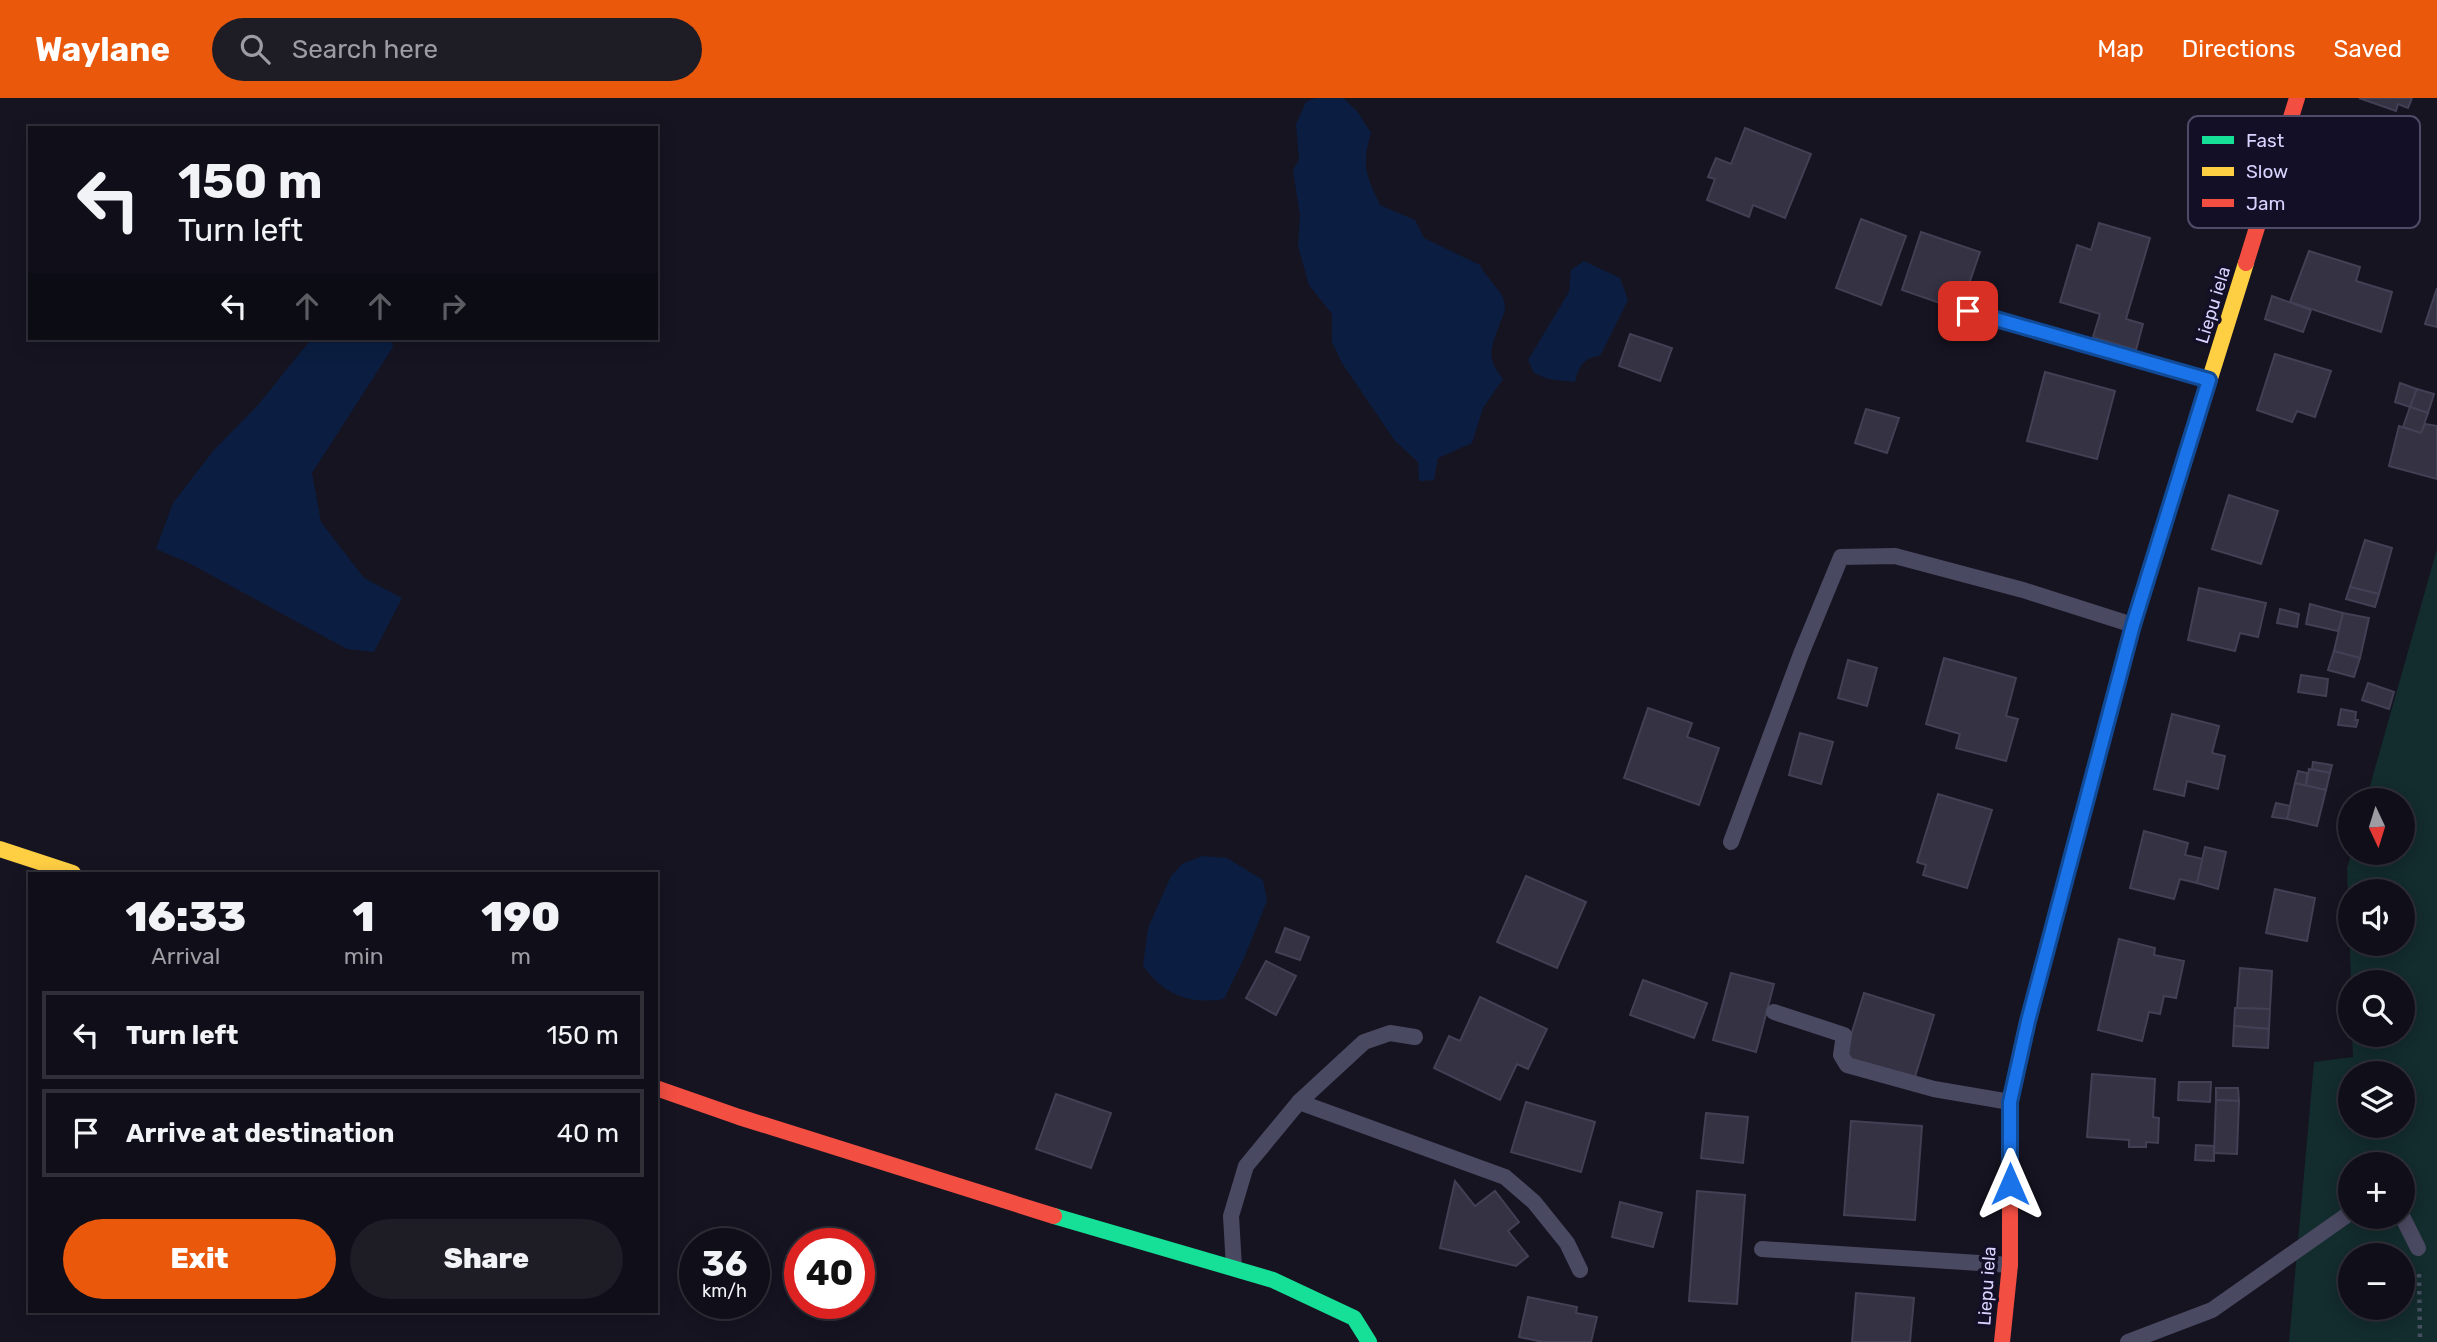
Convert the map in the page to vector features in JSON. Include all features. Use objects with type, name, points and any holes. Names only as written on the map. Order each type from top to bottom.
[{"type":"street","name":"Liepu iela","points":[[2291,116],[2297,98]]},
{"type":"street","name":"Liepu iela","points":[[2002,1342],[2010,1265],[2010,1102],[2032,1008],[2133,625],[2256,228]]},
{"type":"street","points":[[0,849],[70,872]]},
{"type":"street","points":[[658,1089],[739,1117],[1091,1228],[1273,1280],[1354,1318],[1369,1342]]},
{"type":"lane","points":[[1968,311],[2209,380]]},
{"type":"lane","points":[[1731,842],[1840,557],[1895,556],[2023,590],[2133,625]]},
{"type":"lane","points":[[1773,1012],[1844,1035],[1841,1055],[1847,1065],[1934,1089],[2010,1102]]},
{"type":"lane","points":[[1234,1268],[1231,1216],[1246,1166],[1299,1102],[1364,1042],[1390,1033],[1415,1037]]},
{"type":"lane","points":[[1299,1102],[1505,1177],[1534,1202],[1567,1243],[1580,1270]]},
{"type":"lane","points":[[2128,1342],[2212,1310],[2338,1221]]},
{"type":"lane","points":[[2408,1229],[2418,1248]]},
{"type":"lane","points":[[1762,1249],[2010,1265]]},
{"type":"path","points":[[2418,1248],[2420,1342]]},
{"type":"green space","points":[[2437,549],[2437,1342],[2289,1342],[2314,1062],[2353,1057],[2353,1047],[2415,1047],[2415,970],[2351,970],[2350,956],[2415,956],[2415,879],[2347,879],[2348,865],[2415,865],[2415,788],[2369,788]]},
{"type":"water","points":[[1315,98],[1343,98],[1357,111],[1371,133],[1366,154],[1366,170],[1380,205],[1415,220],[1424,238],[1480,265],[1504,302],[1504,311],[1491,352],[1497,371],[1503,379],[1483,408],[1472,443],[1438,458],[1434,480],[1419,481],[1418,462],[1395,441],[1342,363],[1332,342],[1332,314],[1309,285],[1298,246],[1300,216],[1293,170],[1299,160],[1296,124],[1306,102]]},
{"type":"water","points":[[1584,261],[1620,278],[1628,300],[1600,356],[1589,358],[1583,364],[1575,382],[1548,379],[1534,373],[1528,360],[1569,292],[1571,270]]},
{"type":"water","points":[[310,340],[391,340],[393,347],[312,473],[321,522],[364,578],[402,598],[374,652],[347,649],[189,563],[156,549],[173,503],[213,451],[258,405]]},
{"type":"water","points":[[1202,856],[1227,858],[1263,880],[1267,901],[1224,999],[1199,1000],[1178,995],[1159,984],[1143,966],[1148,928],[1171,876],[1182,864]]},
{"type":"building","points":[[2359,98],[2412,98],[2408,108],[2398,104],[2396,111]]},
{"type":"building","points":[[1745,128],[1811,154],[1785,218],[1753,205],[1749,217],[1707,200],[1715,179],[1708,177],[1716,158],[1731,164]]},
{"type":"building","points":[[1861,219],[1906,236],[1881,305],[1836,288]]},
{"type":"building","points":[[2099,223],[2150,238],[2126,319],[2143,324],[2136,350],[2093,337],[2100,314],[2060,302],[2077,245],[2091,250]]},
{"type":"building","points":[[1921,232],[1980,252],[1960,310],[1902,290]]},
{"type":"building","points":[[2309,251],[2360,267],[2356,281],[2392,292],[2381,332],[2290,302]]},
{"type":"building","points":[[2437,288],[2437,327],[2425,324]]},
{"type":"building","points":[[2272,296],[2311,310],[2303,332],[2265,319]]},
{"type":"building","points":[[1630,334],[1672,348],[1660,381],[1619,366]]},
{"type":"building","points":[[2275,354],[2331,371],[2315,417],[2297,411],[2292,422],[2257,410]]},
{"type":"building","points":[[2045,372],[2115,391],[2097,459],[2027,441]]},
{"type":"building","points":[[2400,383],[2417,389],[2410,407],[2395,402]]},
{"type":"building","points":[[2417,389],[2434,394],[2428,413],[2410,407]]},
{"type":"building","points":[[2410,407],[2428,413],[2421,433],[2403,427]]},
{"type":"building","points":[[1866,409],[1899,418],[1887,453],[1855,443]]},
{"type":"building","points":[[2425,424],[2437,426],[2437,479],[2389,466],[2399,426],[2421,433]]},
{"type":"building","points":[[2229,495],[2278,511],[2261,564],[2212,549]]},
{"type":"building","points":[[2365,540],[2392,548],[2379,594],[2350,587]]},
{"type":"building","points":[[2350,587],[2379,594],[2375,607],[2346,599]]},
{"type":"building","points":[[2199,588],[2266,603],[2258,637],[2240,633],[2235,651],[2188,640]]},
{"type":"building","points":[[2310,604],[2343,613],[2338,631],[2306,624]]},
{"type":"building","points":[[2280,609],[2299,614],[2297,627],[2277,623]]},
{"type":"building","points":[[2343,613],[2369,618],[2360,658],[2334,651]]},
{"type":"building","points":[[2334,651],[2360,658],[2354,677],[2328,670]]},
{"type":"building","points":[[1944,658],[2016,678],[2006,716],[2018,719],[2006,761],[1956,748],[1960,734],[1926,724]]},
{"type":"building","points":[[1848,660],[1877,668],[1867,706],[1838,698]]},
{"type":"building","points":[[2301,675],[2328,679],[2326,696],[2298,692]]},
{"type":"building","points":[[2368,683],[2394,692],[2389,709],[2362,700]]},
{"type":"building","points":[[1648,708],[1692,723],[1687,737],[1719,748],[1699,805],[1624,778]]},
{"type":"building","points":[[2341,709],[2356,712],[2356,727],[2338,725]]},
{"type":"building","points":[[2172,714],[2219,726],[2212,753],[2225,756],[2218,789],[2187,781],[2184,796],[2154,789]]},
{"type":"building","points":[[1800,733],[1833,742],[1821,784],[1789,775]]},
{"type":"building","points":[[2313,762],[2332,765],[2330,773],[2312,769]]},
{"type":"building","points":[[2309,769],[2330,773],[2326,790],[2306,786]]},
{"type":"building","points":[[2298,771],[2307,773],[2306,786],[2295,783]]},
{"type":"building","points":[[2295,783],[2326,790],[2317,826],[2287,819]]},
{"type":"building","points":[[1938,794],[1992,810],[1967,888],[1923,875],[1926,865],[1917,862]]},
{"type":"building","points":[[2276,803],[2290,806],[2287,819],[2272,817]]},
{"type":"building","points":[[2144,831],[2188,843],[2185,855],[2203,859],[2197,883],[2180,879],[2174,899],[2130,888]]},
{"type":"building","points":[[2205,847],[2226,852],[2218,889],[2197,883]]},
{"type":"building","points":[[1526,876],[1586,902],[1557,968],[1497,942]]},
{"type":"building","points":[[2275,889],[2315,898],[2307,941],[2266,933]]},
{"type":"building","points":[[1285,928],[1309,937],[1300,960],[1276,952]]},
{"type":"building","points":[[2119,939],[2155,948],[2154,955],[2184,961],[2176,998],[2164,996],[2160,1014],[2149,1012],[2142,1041],[2098,1030]]},
{"type":"building","points":[[1266,961],[1296,976],[1276,1015],[1246,998]]},
{"type":"building","points":[[2240,968],[2272,971],[2270,1009],[2237,1008]]},
{"type":"building","points":[[1731,973],[1774,984],[1756,1052],[1713,1040]]},
{"type":"building","points":[[1643,980],[1707,1003],[1694,1038],[1630,1015]]},
{"type":"building","points":[[1864,993],[1934,1015],[1914,1080],[1844,1058]]},
{"type":"building","points":[[1480,997],[1547,1029],[1528,1069],[1517,1064],[1500,1100],[1434,1068],[1449,1036],[1460,1041]]},
{"type":"building","points":[[2235,1008],[2270,1009],[2269,1029],[2234,1026]]},
{"type":"building","points":[[2234,1026],[2269,1029],[2268,1048],[2233,1046]]},
{"type":"building","points":[[2092,1074],[2155,1079],[2153,1117],[2159,1118],[2158,1143],[2146,1142],[2146,1147],[2129,1147],[2129,1140],[2087,1137]]},
{"type":"building","points":[[2179,1082],[2211,1082],[2210,1102],[2178,1100]]},
{"type":"building","points":[[2216,1088],[2238,1088],[2239,1101],[2216,1100]]},
{"type":"building","points":[[1056,1094],[1111,1113],[1091,1168],[1036,1149]]},
{"type":"building","points":[[2216,1100],[2239,1101],[2237,1154],[2214,1153]]},
{"type":"building","points":[[1526,1102],[1595,1122],[1581,1172],[1511,1152]]},
{"type":"building","points":[[1706,1113],[1748,1117],[1743,1163],[1701,1158]]},
{"type":"building","points":[[1851,1121],[1922,1126],[1915,1220],[1844,1215]]},
{"type":"building","points":[[2196,1145],[2214,1146],[2214,1161],[2195,1160]]},
{"type":"building","points":[[1455,1181],[1475,1206],[1495,1191],[1519,1222],[1508,1231],[1528,1256],[1516,1266],[1440,1248]]},
{"type":"building","points":[[1697,1191],[1745,1195],[1737,1304],[1689,1301]]},
{"type":"building","points":[[1620,1202],[1662,1213],[1653,1247],[1612,1237]]},
{"type":"building","points":[[1856,1293],[1914,1298],[1910,1342],[1852,1342]]},
{"type":"building","points":[[1528,1297],[1577,1307],[1576,1313],[1597,1317],[1591,1342],[1543,1342],[1519,1337]]},
{"type":"traffic: fast","points":[[1054,1216],[1273,1280],[1354,1318],[1369,1342]]},
{"type":"traffic: slow","points":[[2084,809],[2133,625],[2246,263]]},
{"type":"traffic: slow","points":[[0,849],[70,872]]},
{"type":"traffic: jam","points":[[2291,116],[2297,98]]},
{"type":"traffic: jam","points":[[2246,263],[2257,228]]},
{"type":"traffic: jam","points":[[2002,1342],[2010,1265],[2010,1102],[2028,1021],[2084,809]]},
{"type":"traffic: jam","points":[[658,1089],[739,1117],[1054,1216]]},
{"type":"route","points":[[1968,311],[2209,380],[2133,625],[2028,1021],[2010,1102],[2010,1184]]}]
